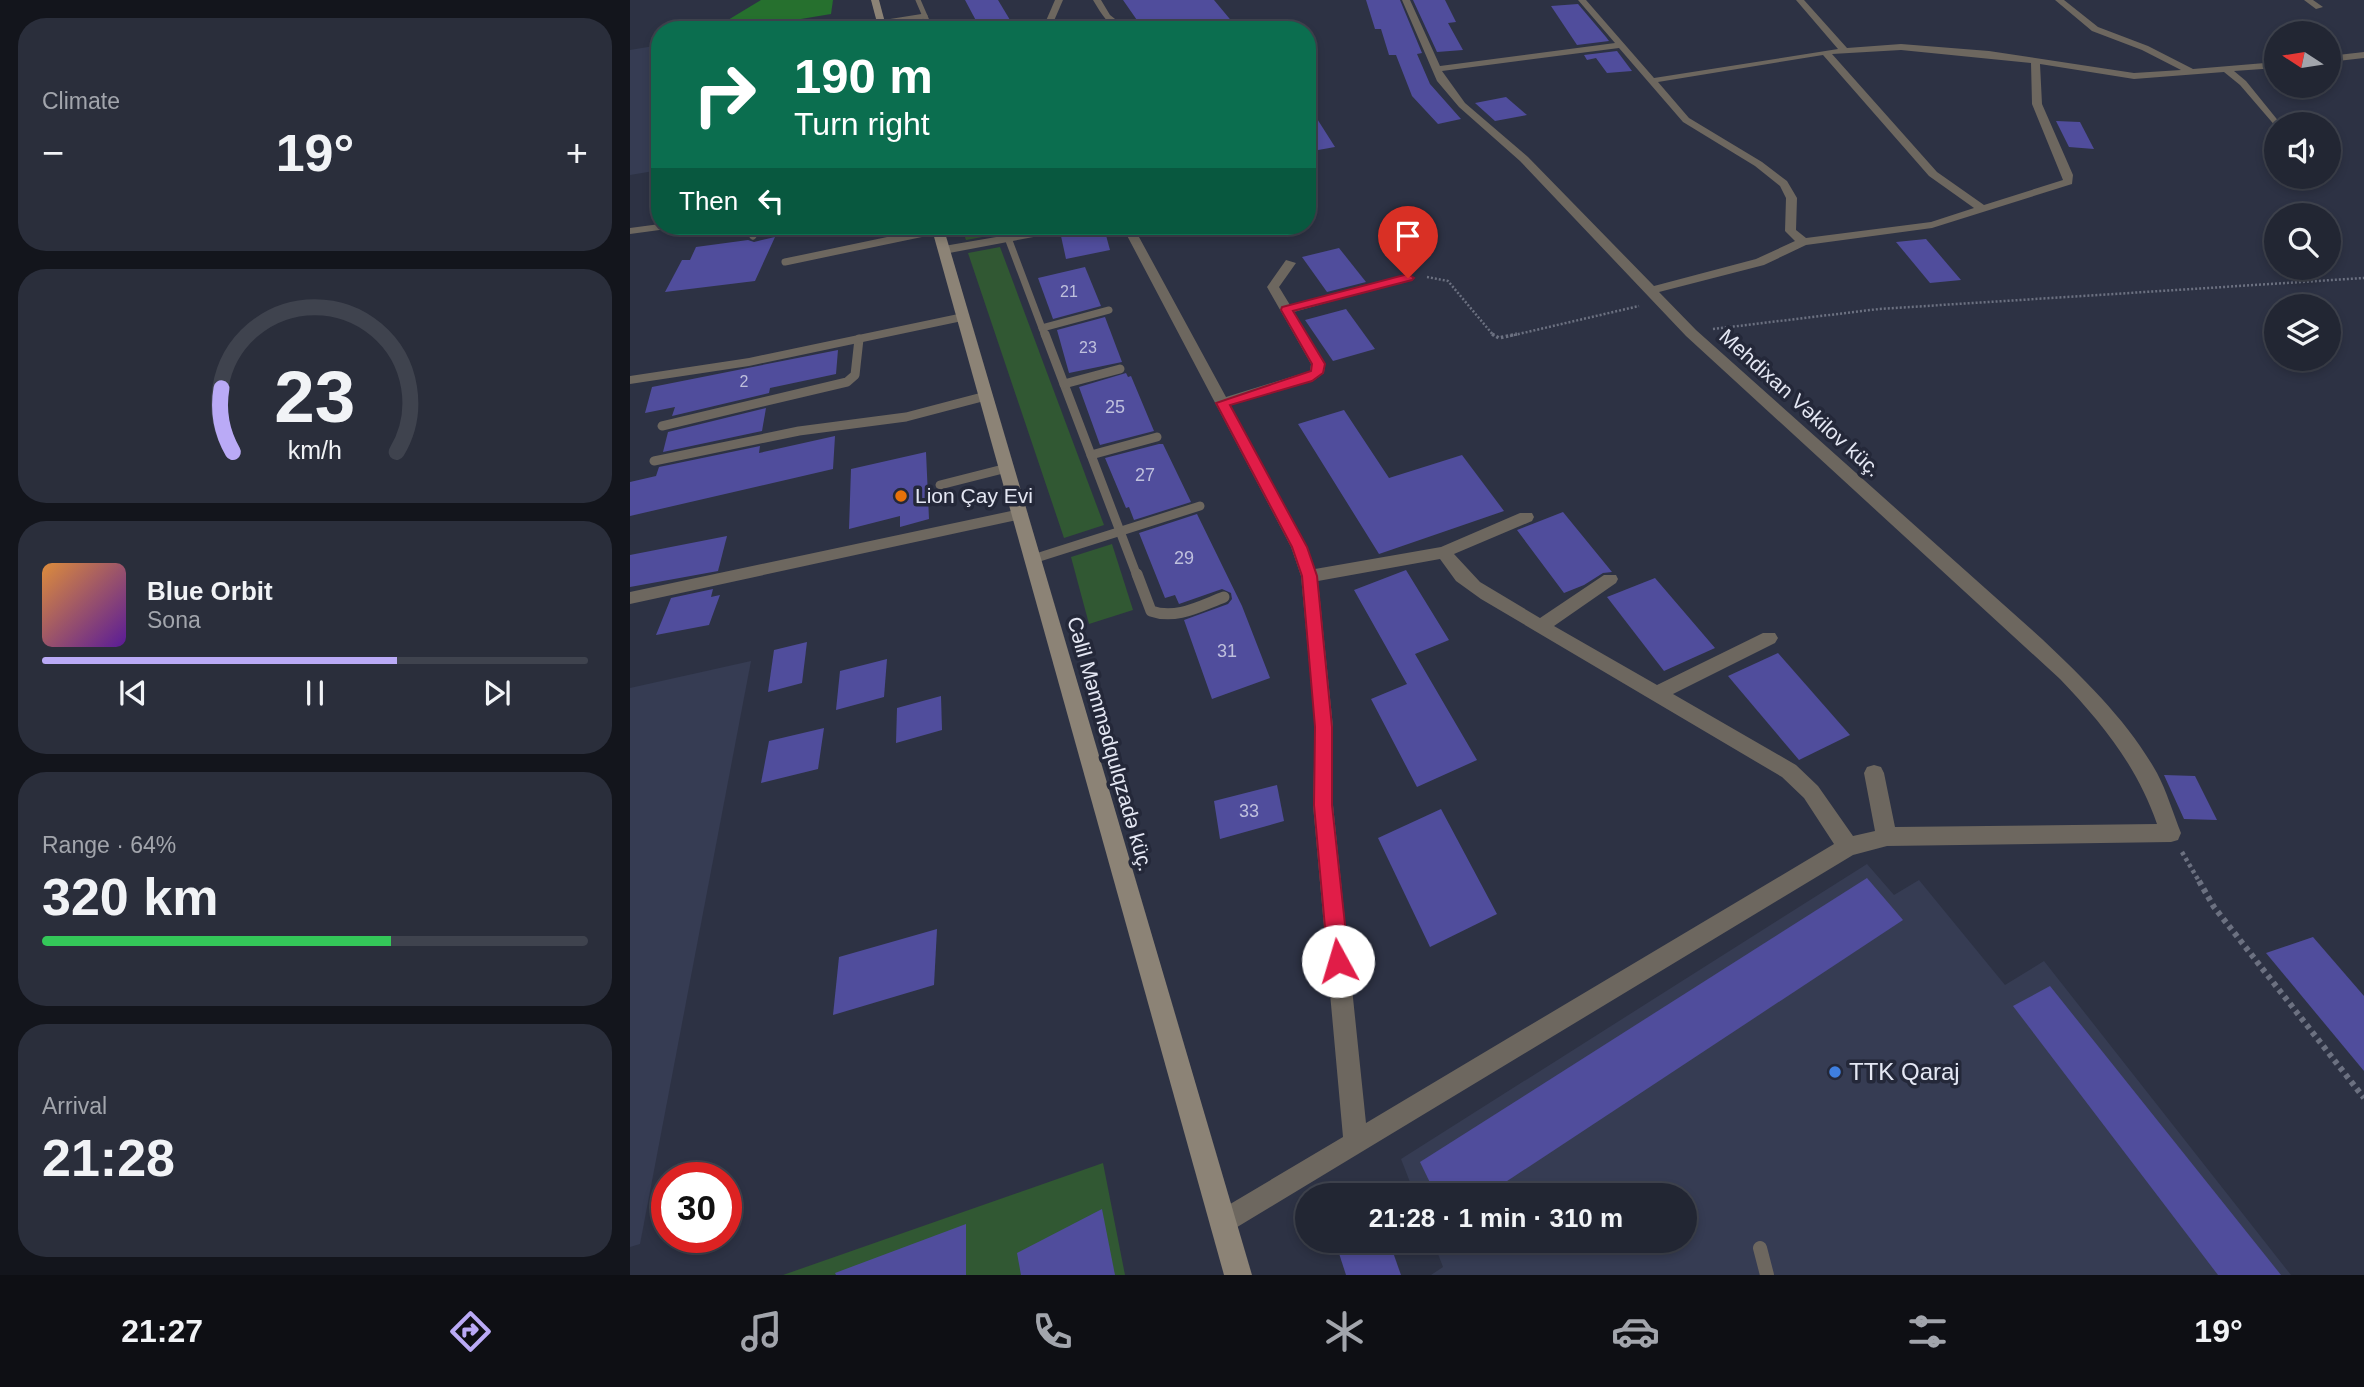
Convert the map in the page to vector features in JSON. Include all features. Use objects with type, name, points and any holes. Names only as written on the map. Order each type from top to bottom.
[{"type":"street","points":[[875,0],[881,21]]},
{"type":"street","points":[[1050,21],[1059,0]]},
{"type":"street","points":[[1097,0],[1113,21]]},
{"type":"street","name":"Mehdixan Vəkilov küç.","points":[[1406,0],[1442,81],[1461,105],[1524,159],[1690,333],[2036,644],[2081,689],[2121,736],[2147,773],[2171,833]]},
{"type":"street","points":[[1582,0],[1651,81],[1700,132],[1780,180],[1791,193],[1791,231],[1802,242]]},
{"type":"street","points":[[1800,0],[1844,50]]},
{"type":"street","points":[[2059,0],[2095,29],[2145,48],[2194,74]]},
{"type":"street","points":[[2308,0],[2319,7]]},
{"type":"street","points":[[1437,69],[1619,45]]},
{"type":"street","points":[[1651,81],[1825,52],[1901,47],[1989,54],[2123,75],[2194,74],[2264,67]]},
{"type":"street","points":[[1825,52],[1933,174],[1982,209]]},
{"type":"street","points":[[2342,58],[2364,55]]},
{"type":"street","points":[[1655,296],[1760,262],[1802,242],[1932,225],[2068,181],[2066,168],[2037,104],[2035,61]]},
{"type":"street","points":[[2228,71],[2243,83],[2266,112]]},
{"type":"street","points":[[630,231],[651,228]]},
{"type":"street","name":"Cəlil Məmmədqulqzadə küç.","points":[[939,235],[1238,1275]]},
{"type":"street","points":[[944,250],[1025,235]]},
{"type":"street","points":[[1132,235],[1299,547],[1309,576],[1324,727],[1323,805],[1356,1143]]},
{"type":"street","points":[[1222,403],[1317,373],[1318,364],[1273,288],[1275,281],[1290,263]]},
{"type":"street","points":[[1286,310],[1408,278]]},
{"type":"street","points":[[630,380],[748,362],[964,317]]},
{"type":"street","points":[[630,598],[1020,514]]},
{"type":"street","points":[[1309,576],[1444,552],[1526,517]]},
{"type":"street","points":[[1444,552],[1451,567],[1466,582],[1789,771],[1811,792],[1848,847]]},
{"type":"street","points":[[1540,626],[1610,579]]},
{"type":"street","points":[[1657,694],[1769,638]]},
{"type":"street","points":[[1874,773],[1887,837]]},
{"type":"street","points":[[1224,1222],[1848,847],[1887,837],[2171,833]]},
{"type":"lane","points":[[918,0],[927,21]]},
{"type":"lane","points":[[904,21],[925,16]]},
{"type":"lane","points":[[785,261],[905,235]]},
{"type":"lane","points":[[1008,238],[1151,611],[1160,616],[1171,615],[1224,597]]},
{"type":"lane","points":[[1042,328],[1109,310]]},
{"type":"lane","points":[[662,426],[847,382],[855,376],[859,339]]},
{"type":"lane","points":[[1064,384],[1120,369]]},
{"type":"lane","points":[[654,461],[799,431],[906,417],[986,396]]},
{"type":"lane","points":[[1091,455],[1157,436]]},
{"type":"lane","points":[[940,485],[1007,468]]},
{"type":"lane","points":[[1033,559],[1200,506]]},
{"type":"lane","points":[[1760,1248],[1767,1275]]},
{"type":"path","points":[[1408,278],[1426,276],[1448,281],[1494,336],[1499,338],[1655,296]]},
{"type":"path","points":[[1690,333],[1751,323],[1880,309],[2364,278]]},
{"type":"path","points":[[2171,833],[2214,907],[2364,1098]]},
{"type":"shaded area","points":[[651,46],[651,172],[630,175],[630,50]]},
{"type":"shaded area","points":[[751,661],[656,1162],[651,1162],[651,1186],[640,1244],[630,1247],[630,688]]},
{"type":"shaded area","name":"TTK Qaraj","points":[[1867,864],[1894,895],[1919,880],[2005,985],[2044,961],[2291,1275],[1431,1275],[1443,1267],[1438,1253],[1697,1253],[1697,1183],[1410,1183],[1401,1159]]},
{"type":"green space","points":[[761,0],[833,0],[831,14],[789,21],[726,21]]},
{"type":"green space","points":[[964,235],[993,235],[966,240]]},
{"type":"green space","points":[[1000,247],[1104,525],[1064,538],[968,253]]},
{"type":"green space","points":[[1112,544],[1133,610],[1089,624],[1071,557]]},
{"type":"green space","points":[[1103,1163],[1125,1275],[783,1275]]},
{"type":"building","points":[[965,0],[998,0],[1011,21],[976,21]]},
{"type":"building","points":[[1123,0],[1214,0],[1232,21],[1138,21]]},
{"type":"building","points":[[1366,0],[1400,0],[1422,53],[1417,54],[1430,84],[1461,119],[1438,124],[1412,96],[1396,55],[1389,55],[1381,29],[1375,29]]},
{"type":"building","points":[[1413,0],[1445,0],[1456,22],[1448,23],[1463,50],[1437,52]]},
{"type":"building","points":[[1578,4],[1609,41],[1577,45],[1551,6]]},
{"type":"building","points":[[1617,51],[1632,71],[1607,73],[1596,58],[1587,60],[1584,55]]},
{"type":"building","points":[[1506,97],[1527,115],[1495,121],[1475,103]]},
{"type":"building","points":[[1316,117],[1335,147],[1316,150]]},
{"type":"building","points":[[2056,121],[2080,122],[2094,149],[2069,147]]},
{"type":"building","points":[[1106,235],[1110,250],[1066,259],[1061,236]]},
{"type":"building","points":[[775,237],[755,281],[665,292],[682,260],[690,260],[696,247],[748,240],[754,242]]},
{"type":"building","points":[[1926,239],[1961,280],[1930,283],[1896,242]]},
{"type":"building","points":[[1339,248],[1366,282],[1327,292],[1302,257]]},
{"type":"building","points":[[1085,267],[1101,306],[1053,319],[1038,278]]},
{"type":"building","points":[[1346,309],[1375,349],[1333,361],[1305,320]]},
{"type":"building","points":[[1105,317],[1122,362],[1069,373],[1057,330]]},
{"type":"building","points":[[838,350],[836,374],[770,388],[769,393],[672,416],[675,407],[645,413],[652,387]]},
{"type":"building","points":[[1126,373],[1128,377],[1131,376],[1154,431],[1100,445],[1079,387]]},
{"type":"building","points":[[766,408],[762,431],[663,452],[668,432]]},
{"type":"building","points":[[1344,410],[1389,478],[1462,455],[1504,511],[1379,554],[1298,424]]},
{"type":"building","points":[[835,436],[833,469],[630,516],[630,482],[656,476],[659,467],[760,446],[759,453]]},
{"type":"building","points":[[1163,444],[1191,502],[1134,520],[1129,507],[1126,508],[1105,458]]},
{"type":"building","points":[[926,452],[929,519],[900,527],[900,516],[849,529],[851,469]]},
{"type":"building","points":[[1563,512],[1612,572],[1603,573],[1564,593],[1517,530]]},
{"type":"building","points":[[1197,514],[1242,606],[1270,678],[1212,699],[1184,620],[1228,604],[1232,599],[1231,593],[1222,589],[1179,604],[1175,595],[1165,598],[1139,533]]},
{"type":"building","points":[[727,536],[718,571],[630,587],[630,555]]},
{"type":"building","points":[[1406,570],[1449,640],[1415,654],[1477,760],[1417,787],[1371,699],[1407,684],[1354,590]]},
{"type":"building","points":[[1655,578],[1715,648],[1664,671],[1607,597]]},
{"type":"building","points":[[713,589],[711,597],[720,595],[709,625],[656,635],[671,598]]},
{"type":"building","points":[[807,642],[802,683],[768,692],[774,650]]},
{"type":"building","points":[[1778,653],[1850,735],[1799,760],[1728,676]]},
{"type":"building","points":[[887,659],[884,697],[836,710],[840,671]]},
{"type":"building","points":[[941,696],[942,730],[896,743],[897,708]]},
{"type":"building","points":[[824,728],[818,769],[761,783],[769,741]]},
{"type":"building","points":[[2164,775],[2195,776],[2217,820],[2184,819]]},
{"type":"building","points":[[1277,785],[1284,821],[1220,839],[1214,801]]},
{"type":"building","points":[[1441,809],[1497,914],[1430,947],[1378,838]]},
{"type":"building","points":[[1867,878],[1903,920],[1504,1183],[1430,1183],[1420,1162]]},
{"type":"building","points":[[937,929],[934,985],[833,1015],[839,957]]},
{"type":"building","points":[[2313,937],[2364,996],[2364,1071],[2266,953]]},
{"type":"building","points":[[2050,986],[2281,1275],[2218,1275],[2013,1006]]},
{"type":"building","points":[[1102,1209],[1115,1275],[1021,1275],[1017,1253]]},
{"type":"building","points":[[966,1224],[966,1275],[835,1273]]},
{"type":"building","points":[[1339,1253],[1393,1253],[1401,1275],[1346,1275]]},
{"type":"place","name":"Lion Çay Evi","points":[[901,496]]},
{"type":"place","name":"TTK Qaraj","points":[[1835,1072]]},
{"type":"route","points":[[1338,961],[1323,805],[1324,727],[1309,576],[1299,547],[1222,403],[1317,373],[1318,364],[1286,310],[1408,278]]}]
